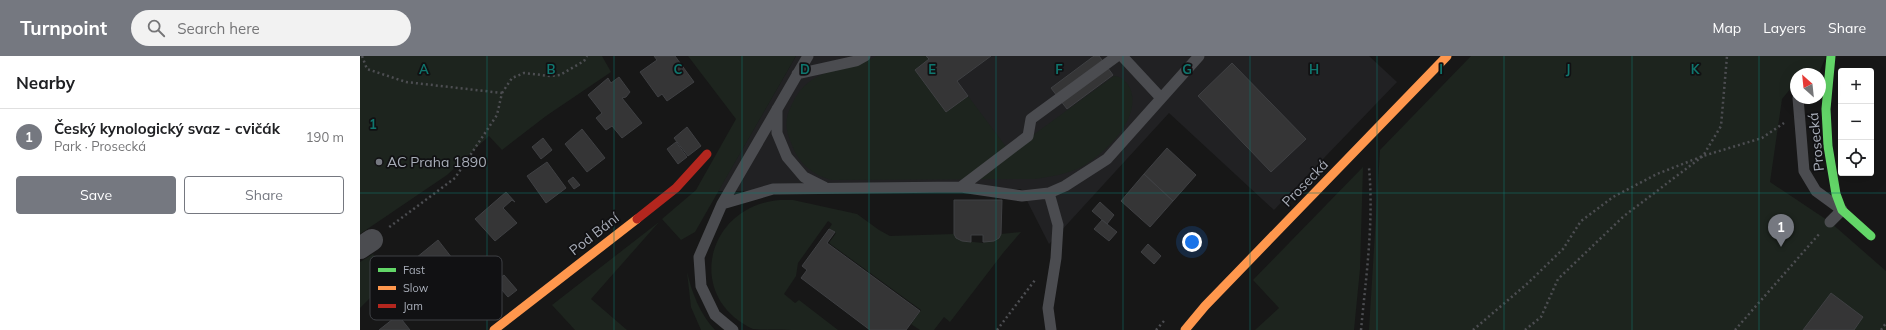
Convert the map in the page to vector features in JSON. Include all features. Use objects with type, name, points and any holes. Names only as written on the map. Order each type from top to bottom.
[{"type":"street","name":"Prosecká","points":[[1185,330],[1210,301],[1447,56]]},
{"type":"street","name":"Prosecká","points":[[1826,68],[1831,56]]},
{"type":"street","name":"Prosecká","points":[[1826,104],[1828,146],[1836,194],[1842,210],[1871,236]]},
{"type":"street","name":"Pod Bání","points":[[494,330],[676,188],[706,154]]},
{"type":"lane","points":[[733,330],[715,315],[701,286],[699,257],[722,204],[777,106],[808,56]]},
{"type":"lane","points":[[797,74],[849,63],[865,56]]},
{"type":"lane","points":[[961,188],[1028,136],[1031,119],[1117,56]]},
{"type":"lane","points":[[1122,56],[1161,98]]},
{"type":"lane","points":[[722,204],[773,189],[961,188],[1022,196],[1049,193],[1065,186],[1106,159],[1199,56]]},
{"type":"lane","points":[[1798,104],[1804,171],[1816,191],[1842,210],[1830,222]]},
{"type":"lane","points":[[777,106],[777,133],[787,157],[804,177],[826,188]]},
{"type":"lane","points":[[1049,193],[1058,225],[1056,252],[1048,308],[1052,330]]},
{"type":"path","points":[[362,56],[367,69],[406,82],[502,93]]},
{"type":"path","points":[[366,244],[455,178],[497,115],[502,93],[512,78],[524,73],[550,76],[560,75],[584,61],[587,56]]},
{"type":"path","points":[[1525,330],[1542,317],[1558,279],[1624,216],[1703,156],[1721,126],[1727,56]]},
{"type":"path","points":[[1473,330],[1528,283],[1562,249],[1581,221],[1613,197],[1657,174],[1703,156],[1762,138],[1799,112]]},
{"type":"path","points":[[1361,330],[1368,261],[1370,188],[1366,139]]},
{"type":"path","points":[[1735,330],[1830,222]]},
{"type":"path","points":[[997,330],[1056,252]]},
{"type":"path","points":[[1881,330],[1886,323]]},
{"type":"shaded area","points":[[360,56],[602,56],[611,72],[546,116],[502,150],[489,136],[447,175],[360,234]]},
{"type":"shaded area","points":[[688,56],[796,56],[695,232],[681,240],[662,219],[696,190],[736,119]]},
{"type":"shaded area","points":[[796,56],[1369,56],[1397,82],[1274,210],[1169,113],[1049,244],[1021,189],[718,191]]},
{"type":"shaded area","points":[[877,56],[926,56],[929,59],[915,70],[946,112],[968,96],[1010,152],[1114,76],[1124,80],[1130,88],[1132,99],[1131,111],[1127,122],[1120,132],[1094,159],[1079,168],[1055,176],[1035,179],[832,180],[825,178],[808,168],[798,158],[795,152],[786,124],[792,104],[808,82],[818,76]]},
{"type":"shaded area","points":[[1471,56],[1826,56],[1821,68],[1790,68],[1790,89],[1782,99],[1770,182],[1830,222],[1886,271],[1886,330],[1369,330],[1380,150]]},
{"type":"shaded area","points":[[1363,167],[1360,269],[1354,330],[1255,330],[1279,308],[1253,280]]},
{"type":"shaded area","points":[[780,200],[793,200],[857,214],[890,236],[954,234],[962,241],[984,243],[984,241],[992,241],[996,239],[1001,234],[1021,232],[950,322],[944,317],[934,330],[920,330],[911,324],[921,310],[829,243],[836,233],[829,229],[832,224],[828,221],[798,263],[796,276],[784,294],[795,303],[799,300],[838,330],[753,329],[731,315],[718,296],[712,276],[713,255],[721,235],[735,218],[755,206]]},
{"type":"shaded area","points":[[659,222],[591,299],[627,330],[575,330],[552,305]]},
{"type":"shaded area","points":[[373,254],[375,256],[370,256],[370,298],[360,308],[360,262]]},
{"type":"shaded area","points":[[687,272],[697,303],[715,330],[701,330],[691,307]]},
{"type":"building","points":[[654,56],[675,56],[694,82],[667,101],[662,94],[658,97],[640,72],[657,60]]},
{"type":"building","points":[[926,56],[991,56],[957,81],[968,96],[946,112],[915,70],[929,59]]},
{"type":"building","points":[[1094,56],[1099,56],[1113,75],[1067,109],[1051,88]]},
{"type":"building","points":[[1232,63],[1306,139],[1271,172],[1198,96]]},
{"type":"building","points":[[619,77],[630,92],[626,97],[622,98],[642,123],[622,138],[612,126],[606,130],[596,118],[602,113],[588,95],[608,78],[611,83]]},
{"type":"building","points":[[687,127],[701,146],[688,156],[674,138]]},
{"type":"building","points":[[582,129],[605,158],[587,172],[565,144]]},
{"type":"building","points":[[543,138],[552,150],[541,159],[532,147]]},
{"type":"building","points":[[676,142],[687,157],[678,164],[667,149]]},
{"type":"building","points":[[1167,148],[1196,175],[1173,201],[1144,174]]},
{"type":"building","points":[[547,162],[566,188],[546,203],[527,176]]},
{"type":"building","points":[[1144,174],[1173,201],[1150,227],[1121,201]]},
{"type":"building","points":[[573,177],[580,185],[574,189],[568,181]]},
{"type":"building","points":[[506,192],[515,202],[512,200],[503,208],[517,223],[495,241],[475,219]]},
{"type":"building","points":[[954,200],[1002,200],[1001,234],[999,238],[994,241],[983,242],[983,235],[971,235],[971,242],[962,241],[956,238],[954,234]]},
{"type":"building","points":[[1100,202],[1114,215],[1107,224],[1092,211]]},
{"type":"building","points":[[1102,220],[1117,232],[1109,241],[1094,229]]},
{"type":"building","points":[[829,229],[835,232],[827,243],[920,311],[906,330],[870,330],[801,278],[807,270],[802,266]]},
{"type":"building","points":[[438,240],[450,256],[418,256]]},
{"type":"building","points":[[1148,244],[1161,256],[1154,264],[1141,252]]},
{"type":"building","points":[[504,275],[517,290],[508,297],[502,290],[502,277]]},
{"type":"building","points":[[1831,293],[1863,317],[1854,330],[1803,330]]},
{"type":"building","points":[[392,320],[402,320],[410,330],[379,330]]},
{"type":"traffic: fast","points":[[1831,56],[1826,109],[1828,146],[1836,194],[1842,210],[1871,236]]},
{"type":"traffic: slow","points":[[1185,330],[1205,306],[1447,56]]},
{"type":"traffic: slow","points":[[494,330],[637,219]]},
{"type":"traffic: jam","points":[[637,219],[676,188],[707,154]]},
{"type":"place","name":"AC Praha 1890","points":[[379,162]]},
{"type":"place","name":"Český kynologický svaz - cvičák","points":[[1781,247]]}]
